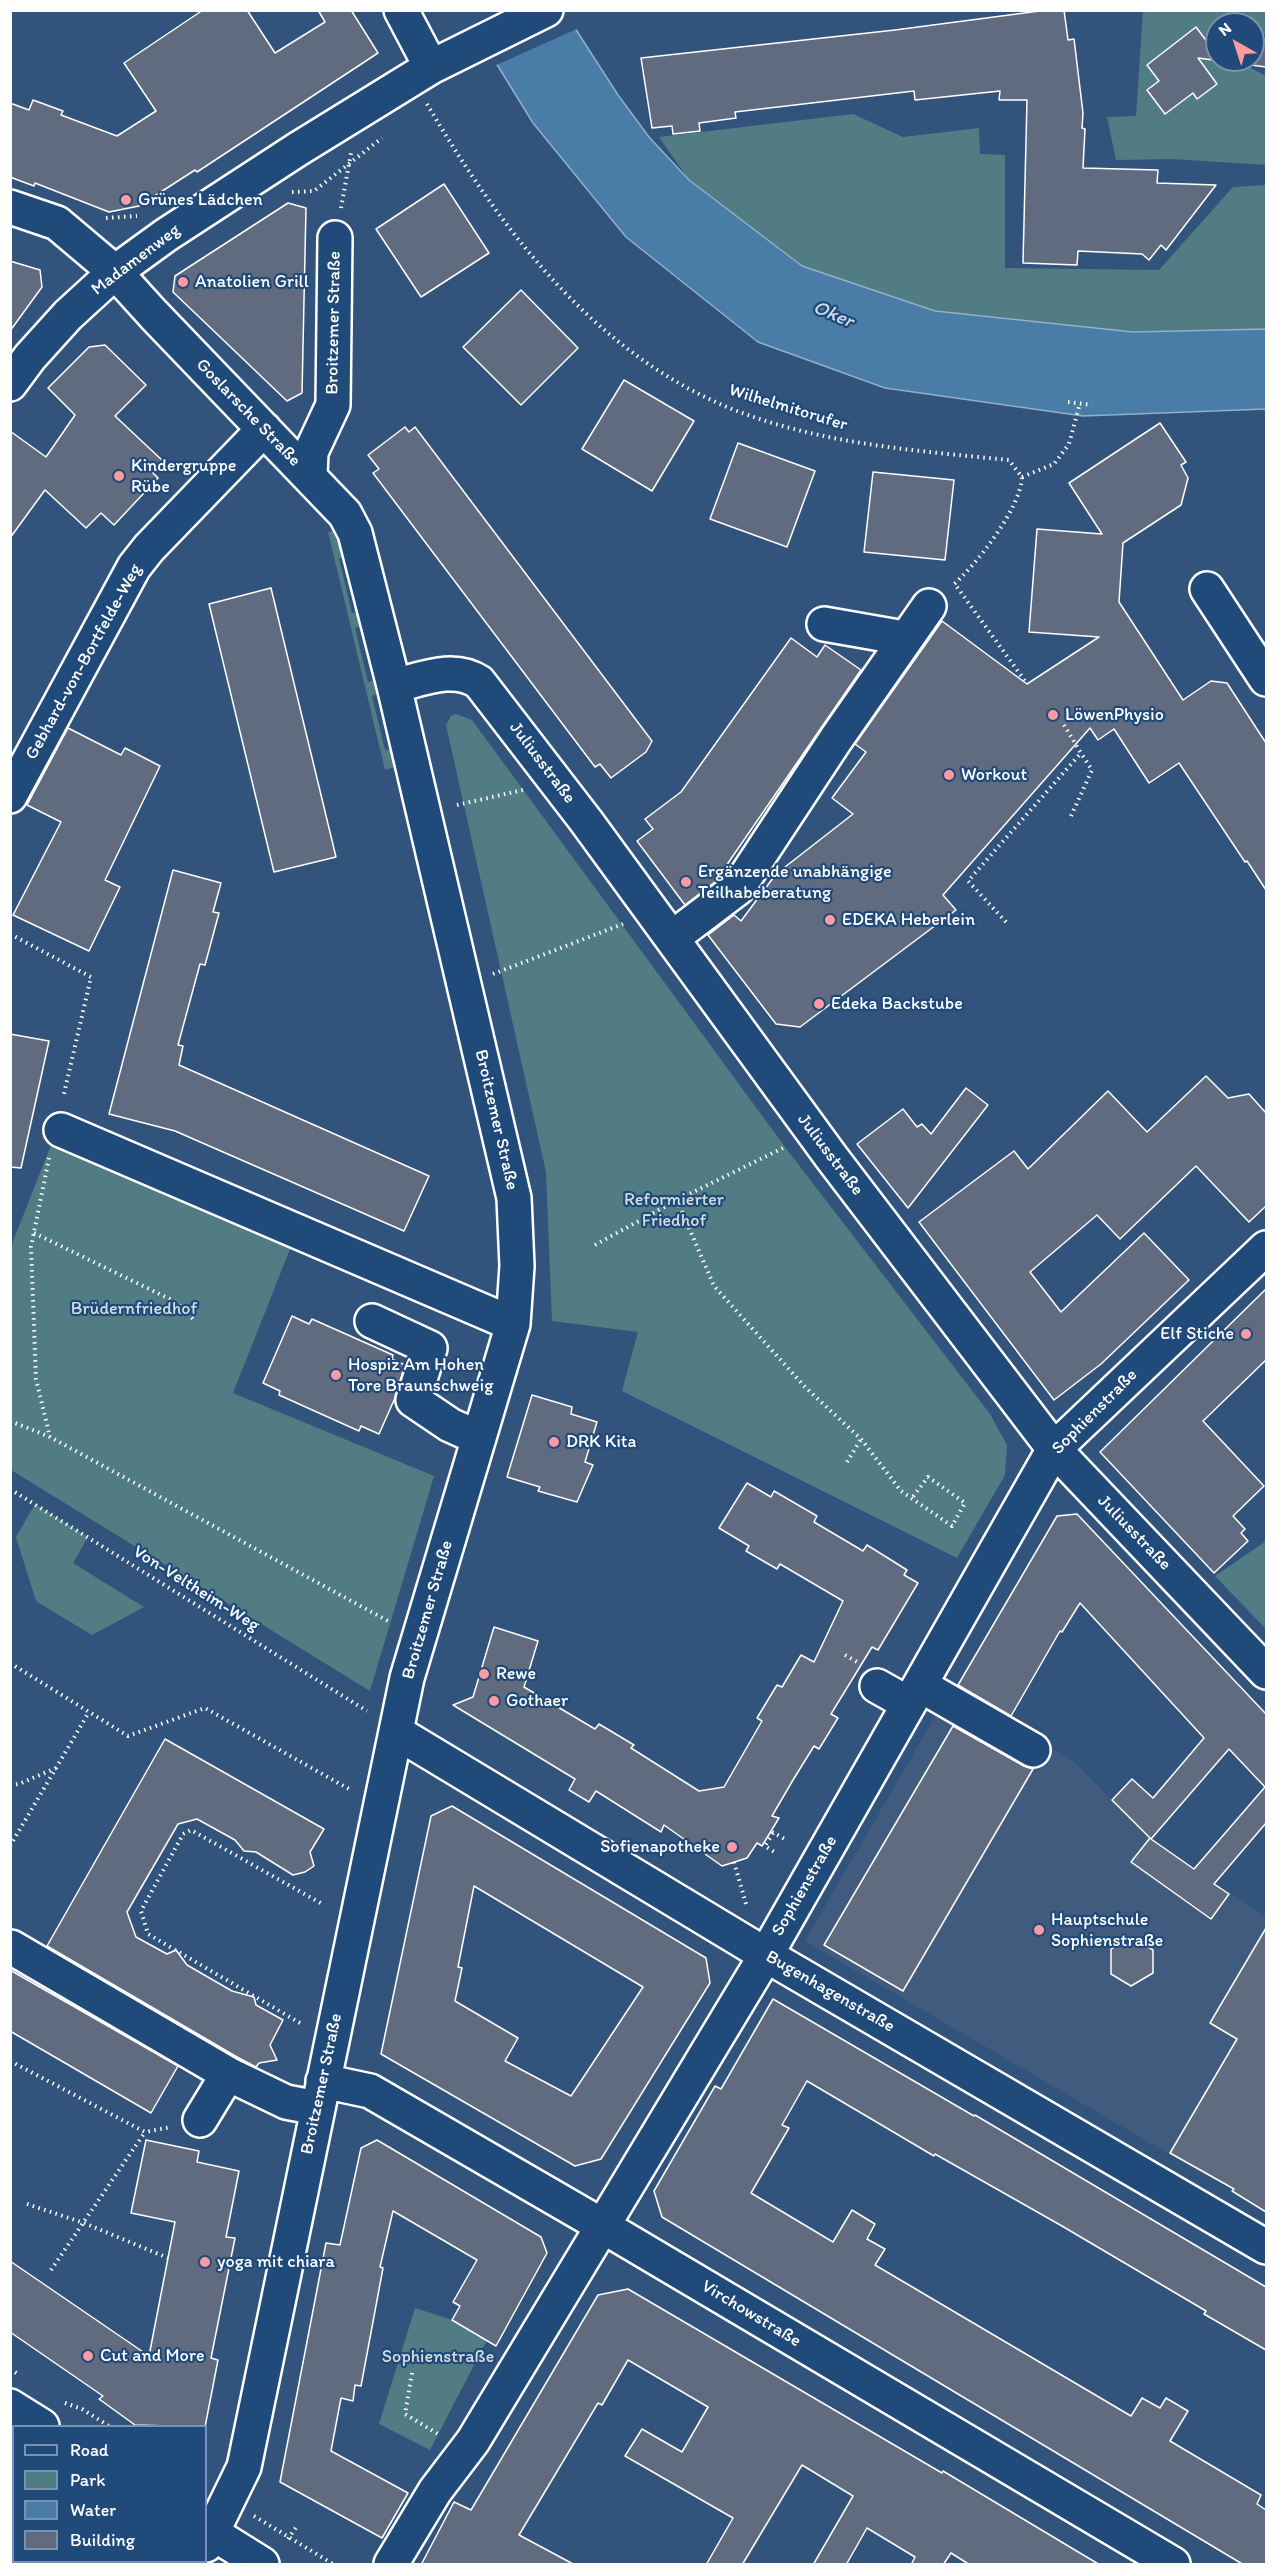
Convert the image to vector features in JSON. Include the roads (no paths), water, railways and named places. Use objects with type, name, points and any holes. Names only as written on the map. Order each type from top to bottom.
[{"type":"street","points":[[400,10],[422,72]]},
{"type":"street","name":"Madamenweg","points":[[10,384],[30,357],[61,323],[115,272],[258,174],[347,135],[422,72],[546,10]]},
{"type":"street","name":"Goslarsche Straße","points":[[10,207],[57,223],[115,272],[345,514],[355,533],[394,686]]},
{"type":"street","name":"Broitzemer Straße","points":[[310,476],[311,452],[333,405],[335,238]]},
{"type":"street","name":"Gebhard-von-Bortfelde-Weg","points":[[10,796],[134,567],[149,548],[264,429]]},
{"type":"street","points":[[1207,589],[1266,679]]},
{"type":"street","points":[[672,938],[738,888],[904,638],[929,606]]},
{"type":"street","points":[[824,624],[904,638]]},
{"type":"street","name":"Juliusstraße","points":[[394,686],[458,673],[469,675],[479,682],[672,938],[825,1148],[1054,1449],[1266,1672]]},
{"type":"street","name":"Broitzemer Straße","points":[[208,2536],[230,2500],[244,2467],[407,1678],[513,1324],[517,1266],[514,1198],[394,686]]},
{"type":"street","points":[[58,1130],[513,1324]]},
{"type":"street","name":"Sophienstraße","points":[[391,2565],[435,2491],[473,2441],[766,1955],[1054,1449],[1266,1248]]},
{"type":"street","points":[[372,1321],[430,1348],[413,1400],[450,1425],[479,1438]]},
{"type":"street","points":[[877,1686],[914,1694],[1033,1750]]},
{"type":"street","name":"Bugenhagenstraße","points":[[396,1732],[766,1955],[1266,2247]]},
{"type":"street","name":"Virchowstraße","points":[[11,1947],[228,2074],[286,2102],[320,2095],[370,2091],[603,2226],[1173,2565]]},
{"type":"street","points":[[200,2120],[228,2074]]},
{"type":"street","points":[[10,2406],[39,2425]]},
{"type":"street","points":[[208,2536],[262,2565]]},
{"type":"water","name":"Oker","points":[[564,11],[618,95],[649,137],[689,180],[802,266],[935,311],[1133,332],[1266,329],[1266,409],[1083,416],[885,388],[758,342],[626,237],[533,123],[472,24]]},
{"type":"place","name":"Grünes Lädchen","points":[[126,200]]},
{"type":"place","name":"Anatolien Grill","points":[[183,282]]},
{"type":"place","name":"Kindergruppe Rübe","points":[[119,476]]},
{"type":"place","name":"LöwenPhysio","points":[[1053,715]]},
{"type":"place","name":"Workout","points":[[949,775]]},
{"type":"place","name":"Ergänzende unabhängige Teilhabeberatung","points":[[686,882]]},
{"type":"place","name":"EDEKA Heberlein","points":[[830,920]]},
{"type":"place","name":"Edeka Backstube","points":[[819,1004]]},
{"type":"place","name":"Elf Stiche","points":[[1246,1334]]},
{"type":"place","name":"Hospiz Am Hohen Tore Braunschweig","points":[[336,1375]]},
{"type":"place","name":"DRK Kita","points":[[554,1442]]},
{"type":"place","name":"Rewe","points":[[484,1674]]},
{"type":"place","name":"Gothaer","points":[[494,1701]]},
{"type":"place","name":"Sofienapotheke","points":[[732,1847]]},
{"type":"place","name":"Hauptschule Sophienstraße","points":[[1039,1930]]},
{"type":"place","name":"yoga mit chiara","points":[[205,2262]]},
{"type":"place","name":"Cut and More","points":[[88,2356]]},
{"type":"park label","name":"Reformierter Friedhof","points":[[674,1210]]},
{"type":"park label","name":"Brüdernfriedhof","points":[[134,1309]]}]
